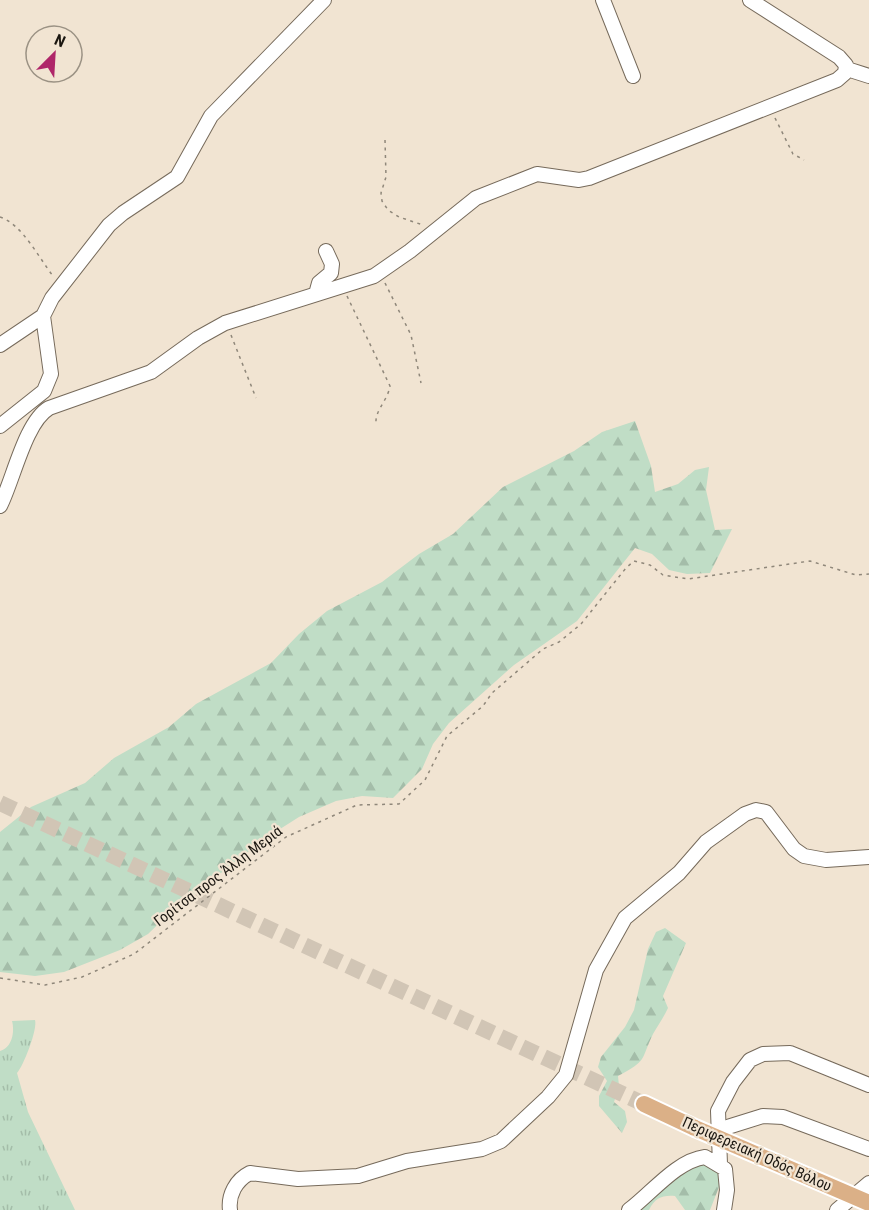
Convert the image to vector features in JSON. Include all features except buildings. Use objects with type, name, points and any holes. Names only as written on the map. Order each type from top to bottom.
[{"type":"main road","name":"Περιφερειακή Οδός Βόλου","points":[[644,1104],[869,1203]]},
{"type":"street","points":[[0,345],[43,316],[61,287],[110,225],[123,213],[177,177],[211,116],[324,0]]},
{"type":"street","points":[[603,0],[633,76]]},
{"type":"street","points":[[750,0],[836,54],[845,63],[847,69]]},
{"type":"street","points":[[847,69],[866,72]]},
{"type":"street","points":[[0,506],[32,429],[46,410],[151,372],[198,338],[225,323],[380,272],[476,198],[523,178],[542,173],[579,180],[589,177],[837,80],[847,69]]},
{"type":"street","points":[[316,294],[319,283],[331,273],[332,264],[326,251]]},
{"type":"street","points":[[0,426],[44,391],[49,383],[50,360],[43,316]]},
{"type":"street","points":[[230,1210],[234,1189],[242,1177],[250,1173],[298,1179],[358,1176],[407,1161],[482,1149],[501,1141],[548,1097],[566,1075],[596,970],[625,918],[679,873],[705,842],[746,814],[756,810],[766,812],[794,849],[804,856],[826,860],[869,857]]},
{"type":"street","points":[[724,1210],[727,1177],[720,1164],[716,1118],[721,1102],[750,1060],[763,1054],[800,1055],[869,1085]]},
{"type":"street","points":[[718,1130],[763,1116],[783,1117],[869,1149]]},
{"type":"street","points":[[629,1210],[674,1172],[692,1161],[705,1157],[720,1164]]},
{"type":"street","points":[[837,1210],[869,1183]]},
{"type":"path","points":[[770,106],[793,154],[804,160]]},
{"type":"path","points":[[385,140],[386,177],[381,193],[382,201],[388,210],[399,217],[421,224],[430,232]]},
{"type":"path","points":[[0,217],[8,220],[16,229],[61,287]]},
{"type":"path","points":[[380,272],[411,335],[421,383]]},
{"type":"path","points":[[342,284],[388,379],[388,394],[375,417],[376,423]]},
{"type":"path","points":[[225,323],[256,398]]},
{"type":"path","name":"Γορίτσα προς Άλλη Μεριά","points":[[0,978],[45,985],[82,976],[134,954],[286,837],[357,805],[399,804],[413,794],[425,780],[447,736],[483,706],[492,693],[543,650],[559,642],[581,624],[634,561],[650,565],[663,575],[688,579],[810,561],[856,575],[869,574]]},
{"type":"green space","points":[[635,421],[651,466],[655,492],[678,484],[695,470],[709,467],[706,490],[715,530],[732,529],[710,573],[687,574],[669,570],[652,554],[635,548],[577,621],[514,665],[449,723],[433,744],[422,769],[393,798],[362,796],[336,801],[299,817],[269,836],[173,910],[148,934],[120,950],[64,972],[35,976],[0,972],[0,832],[31,807],[85,783],[114,758],[169,727],[196,704],[271,663],[299,634],[327,611],[382,582],[419,554],[453,534],[503,487],[574,451],[602,432]]},
{"type":"green space","points":[[665,928],[686,943],[663,996],[668,1008],[642,1059],[618,1076],[619,1086],[614,1102],[625,1111],[627,1122],[622,1133],[599,1106],[599,1096],[607,1081],[598,1067],[601,1057],[625,1027],[634,1010],[648,949],[656,932]]},
{"type":"green space","points":[[35,1020],[29,1048],[17,1073],[28,1112],[75,1210],[0,1210],[0,1051],[7,1047],[12,1039],[12,1021]]},
{"type":"green space","points":[[696,1165],[709,1165],[718,1169],[721,1182],[710,1210],[685,1210],[675,1196],[670,1196],[656,1200],[649,1210],[638,1210],[675,1177]]},
{"type":"tunnel","points":[[0,803],[644,1104]]}]
